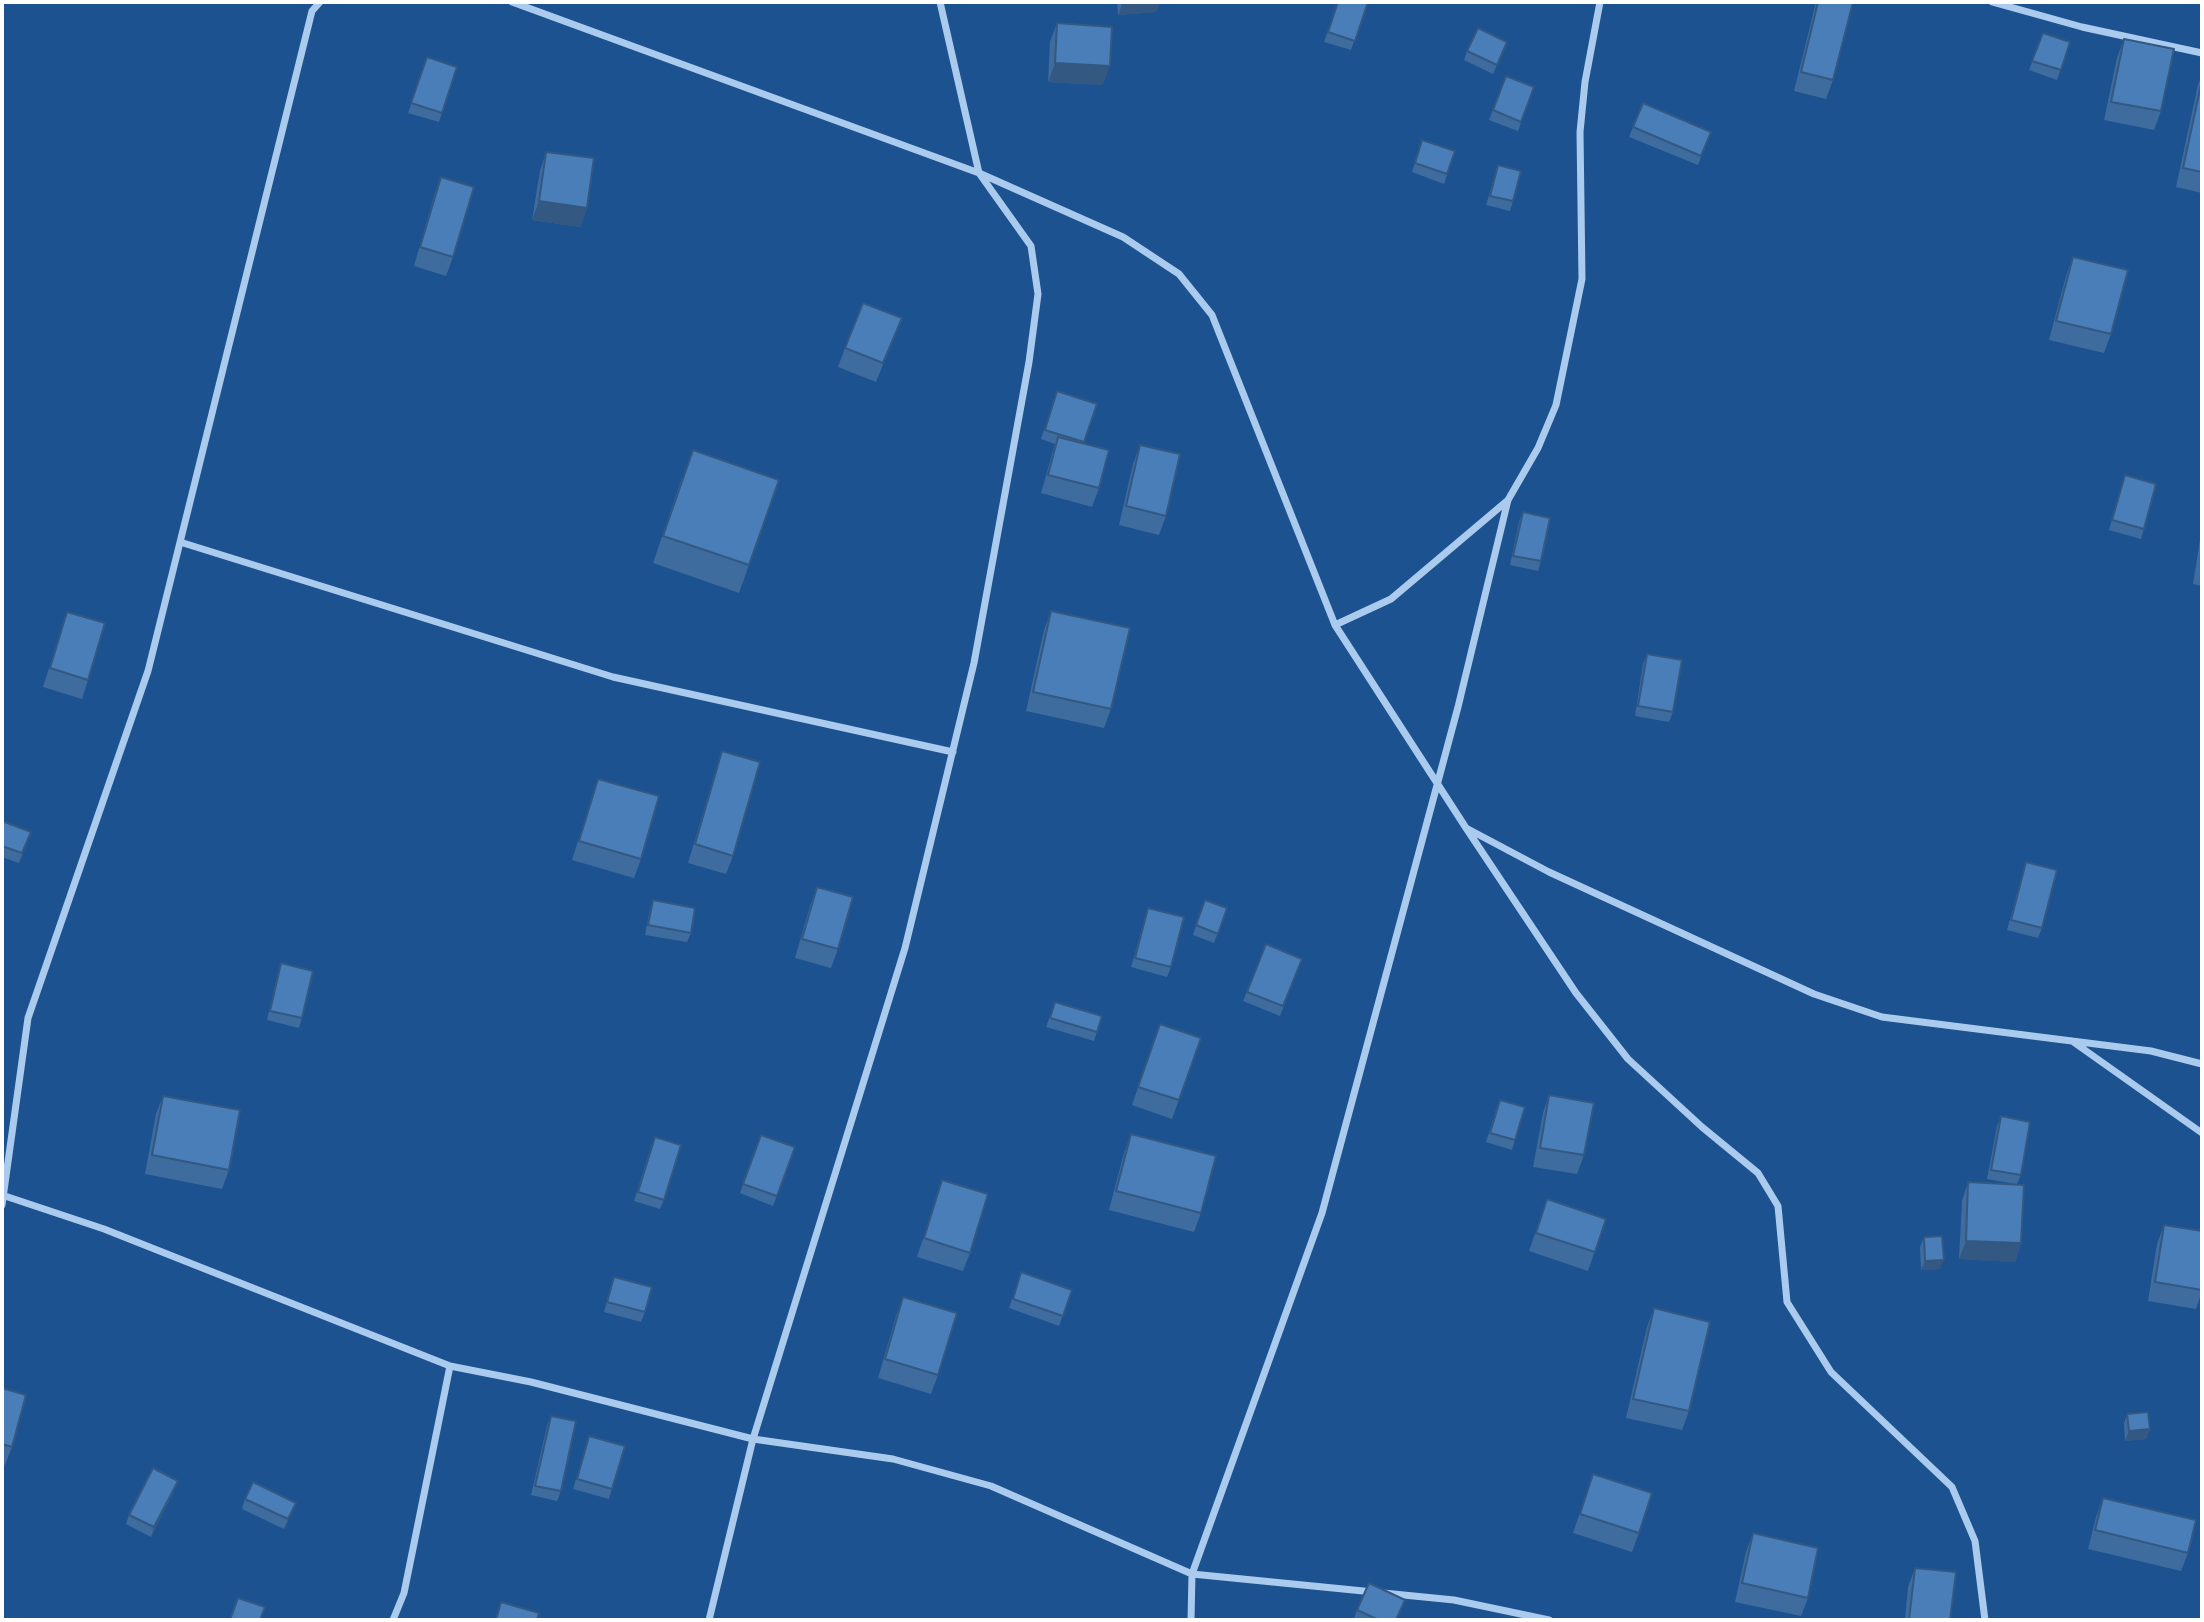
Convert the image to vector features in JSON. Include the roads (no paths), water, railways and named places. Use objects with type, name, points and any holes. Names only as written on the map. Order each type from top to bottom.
[{"type":"street","points":[[2,1205],[28,1018],[148,671],[312,11],[320,2]]},
{"type":"street","points":[[512,2],[979,173],[1123,237],[1179,274],[1212,314],[1335,625],[1576,993],[1628,1059],[1702,1127],[1758,1173],[1778,1206],[1787,1302],[1831,1372],[1952,1487],[1975,1541],[1985,1620]]},
{"type":"street","points":[[709,1620],[752,1439],[905,948],[974,663],[1015,443],[1038,294],[1031,246],[979,173],[940,2]]},
{"type":"street","points":[[1191,1620],[1192,1574],[1322,1213],[1437,784],[1508,500],[1538,448],[1556,405],[1582,279],[1580,132],[1585,82],[1600,2]]},
{"type":"street","points":[[1992,2],[2082,27],[2202,53]]},
{"type":"street","points":[[1335,625],[1391,599],[1508,500]]},
{"type":"street","points":[[180,542],[613,677],[953,752]]},
{"type":"street","points":[[1466,828],[1549,872],[1825,998],[1882,1017],[2151,1051],[2202,1064]]},
{"type":"street","points":[[2068,1039],[2202,1133]]},
{"type":"street","points":[[3,1195],[104,1229],[450,1366],[531,1382],[752,1439],[893,1459],[991,1486],[1192,1574],[1454,1600],[1549,1620]]},
{"type":"street","points":[[393,1620],[404,1593],[450,1366]]}]
